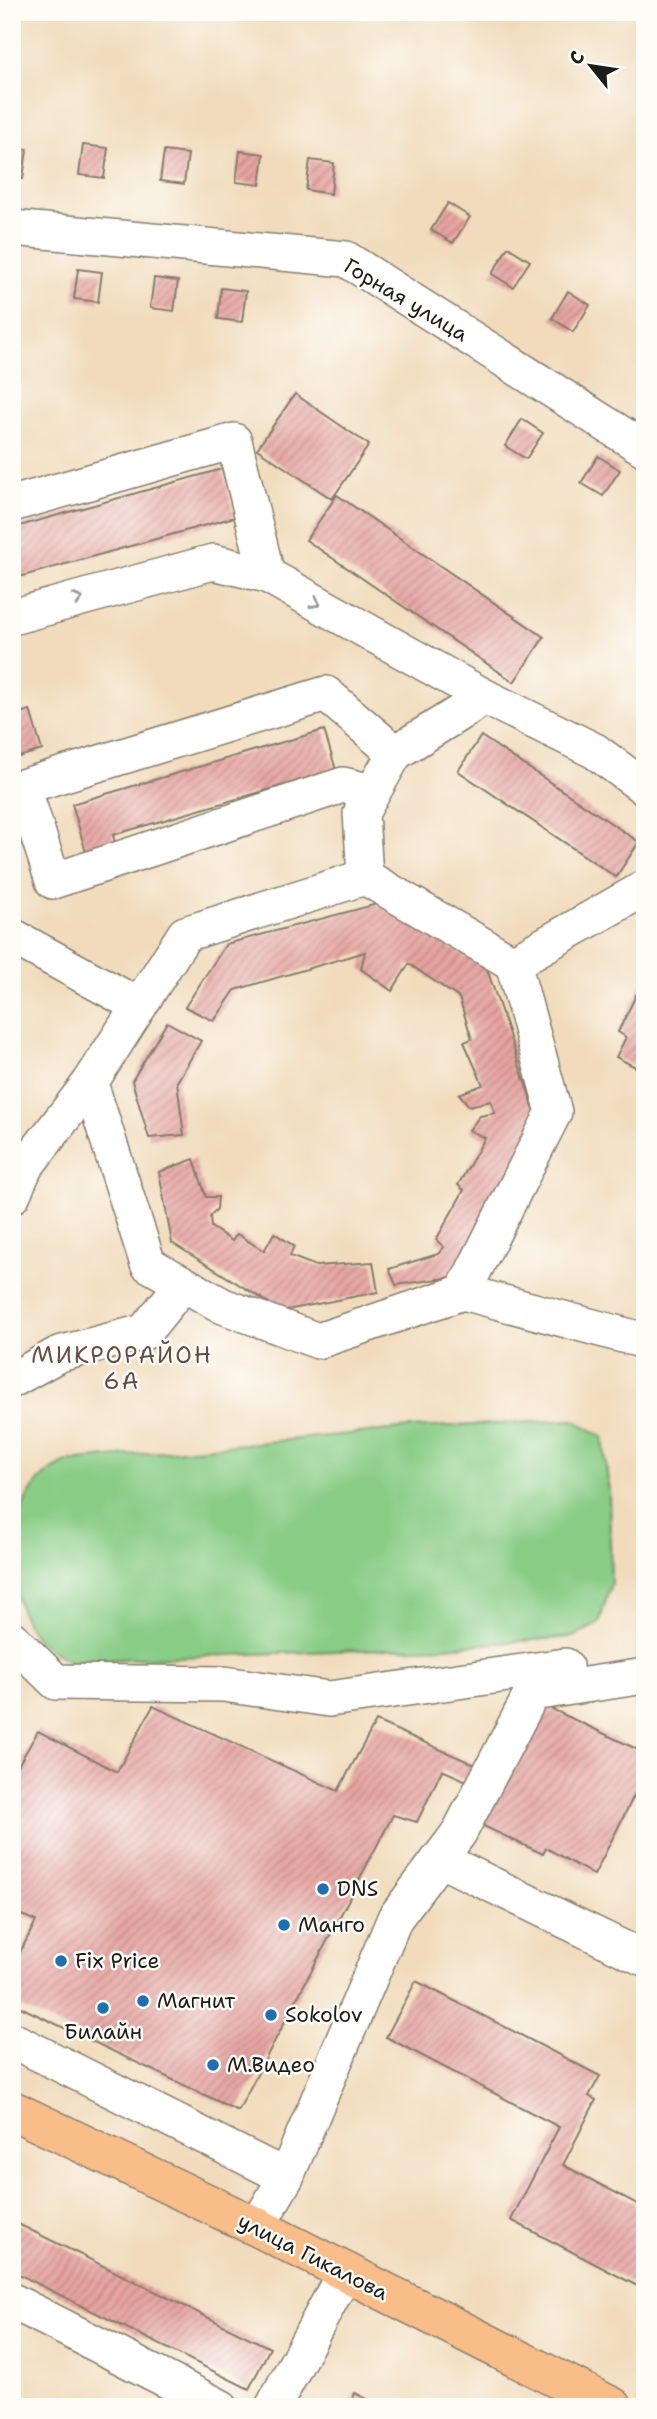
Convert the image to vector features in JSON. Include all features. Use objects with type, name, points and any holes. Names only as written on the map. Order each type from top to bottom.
[{"type":"main road","name":"улица Гикалова","points":[[12,2110],[257,2227],[344,2274],[613,2407]]},
{"type":"street","name":"Горная улица","points":[[12,228],[346,260],[645,449]]},
{"type":"street","points":[[12,504],[234,441],[267,575]]},
{"type":"street","points":[[12,617],[213,562],[267,575],[485,697],[595,751],[645,788]]},
{"type":"street","points":[[372,793],[343,785],[53,881],[18,788],[326,694],[395,753]]},
{"type":"street","points":[[365,877],[361,813],[395,753],[485,697]]},
{"type":"street","points":[[12,1196],[25,1167],[90,1083],[185,934],[365,877],[513,963],[554,1112],[463,1292]]},
{"type":"street","points":[[513,963],[645,888]]},
{"type":"street","points":[[12,936],[139,1006]]},
{"type":"street","points":[[90,1083],[148,1264],[223,1306],[318,1341],[463,1292],[645,1341]]},
{"type":"street","points":[[12,1380],[59,1354],[144,1332],[183,1284]]},
{"type":"street","points":[[12,1639],[56,1682],[224,1684],[329,1699],[645,1656]]},
{"type":"street","points":[[257,2227],[286,2177],[395,1918],[459,1833],[532,1693],[645,1676]]},
{"type":"street","points":[[439,1859],[641,1957]]},
{"type":"street","points":[[12,2040],[286,2177]]},
{"type":"street","points":[[273,2407],[344,2274]]},
{"type":"street","points":[[12,2301],[220,2407]]},
{"type":"green space","points":[[574,1420],[603,1437],[609,1491],[611,1583],[599,1623],[573,1637],[443,1647],[70,1661],[39,1641],[23,1614],[16,1594],[13,1550],[22,1509],[32,1490],[45,1475],[68,1461],[410,1428]]},
{"type":"building","points":[[83,145],[108,148],[104,178],[79,175]]},
{"type":"building","points":[[12,147],[27,149],[23,179],[12,178]]},
{"type":"building","points":[[164,151],[188,154],[184,184],[160,181]]},
{"type":"building","points":[[240,151],[264,154],[260,185],[236,182]]},
{"type":"building","points":[[310,160],[334,163],[331,194],[306,190]]},
{"type":"building","points":[[448,203],[470,217],[453,243],[431,230]]},
{"type":"building","points":[[508,247],[530,261],[513,287],[492,274]]},
{"type":"building","points":[[12,266],[18,267],[14,301],[12,300]]},
{"type":"building","points":[[78,269],[102,272],[98,302],[74,299]]},
{"type":"building","points":[[154,278],[178,281],[174,311],[150,308]]},
{"type":"building","points":[[221,288],[246,291],[242,322],[218,319]]},
{"type":"building","points":[[568,291],[590,305],[573,332],[552,318]]},
{"type":"building","points":[[295,394],[369,445],[332,499],[257,449]]},
{"type":"building","points":[[522,419],[543,433],[526,459],[505,446]]},
{"type":"building","points":[[598,456],[620,470],[603,496],[581,483]]},
{"type":"building","points":[[222,469],[235,517],[12,579],[12,528]]},
{"type":"building","points":[[337,495],[544,637],[514,682],[306,540]]},
{"type":"building","points":[[30,710],[42,750],[12,759],[12,715]]},
{"type":"building","points":[[324,730],[336,770],[113,835],[119,857],[90,866],[72,804]]},
{"type":"building","points":[[481,736],[639,842],[616,877],[458,771]]},
{"type":"building","points":[[377,904],[487,969],[538,1121],[453,1277],[396,1285],[389,1269],[438,1254],[444,1247],[436,1240],[464,1190],[458,1185],[485,1138],[469,1130],[480,1116],[495,1113],[491,1101],[469,1106],[459,1094],[483,1085],[464,1042],[472,1039],[459,998],[409,964],[392,991],[361,969],[365,952],[235,990],[214,1021],[185,1007],[226,944]]},
{"type":"building","points":[[641,985],[645,987],[645,1072],[616,1057],[626,1037],[618,1032]]},
{"type":"building","points":[[167,1022],[201,1041],[177,1082],[184,1135],[149,1138],[132,1081]]},
{"type":"building","points":[[194,1159],[206,1197],[218,1197],[217,1209],[210,1216],[211,1227],[232,1241],[237,1234],[264,1251],[274,1233],[294,1246],[290,1256],[316,1266],[373,1262],[378,1292],[282,1311],[172,1243],[159,1172]]},
{"type":"building","points":[[539,1703],[645,1753],[645,1774],[594,1875],[546,1848],[543,1854],[477,1823],[492,1792],[442,1770],[417,1822],[393,1815],[238,2111],[12,2003],[12,1968],[36,1921],[12,1911],[12,1866],[17,1856],[12,1852],[12,1776],[38,1731],[117,1772],[153,1706],[338,1791],[376,1721],[500,1776]]},
{"type":"building","points":[[416,1981],[600,2076],[589,2096],[596,2100],[563,2165],[645,2208],[645,2290],[511,2220],[559,2127],[386,2037]]},
{"type":"building","points":[[12,2221],[270,2348],[249,2389],[12,2271]]},
{"type":"building","points":[[355,2393],[383,2407],[349,2407]]},
{"type":"place","name":"DNS","points":[[323,1889]]},
{"type":"place","name":"Манго","points":[[284,1925]]},
{"type":"place","name":"Fix Price","points":[[61,1961]]},
{"type":"place","name":"Магнит","points":[[143,2001]]},
{"type":"place","name":"Билайн","points":[[103,2008]]},
{"type":"place","name":"Sokolov","points":[[271,2015]]},
{"type":"place","name":"М.Видео","points":[[213,2065]]},
{"type":"district","name":"МИКРОРАЙОН 6А","points":[[122,1368]]}]
